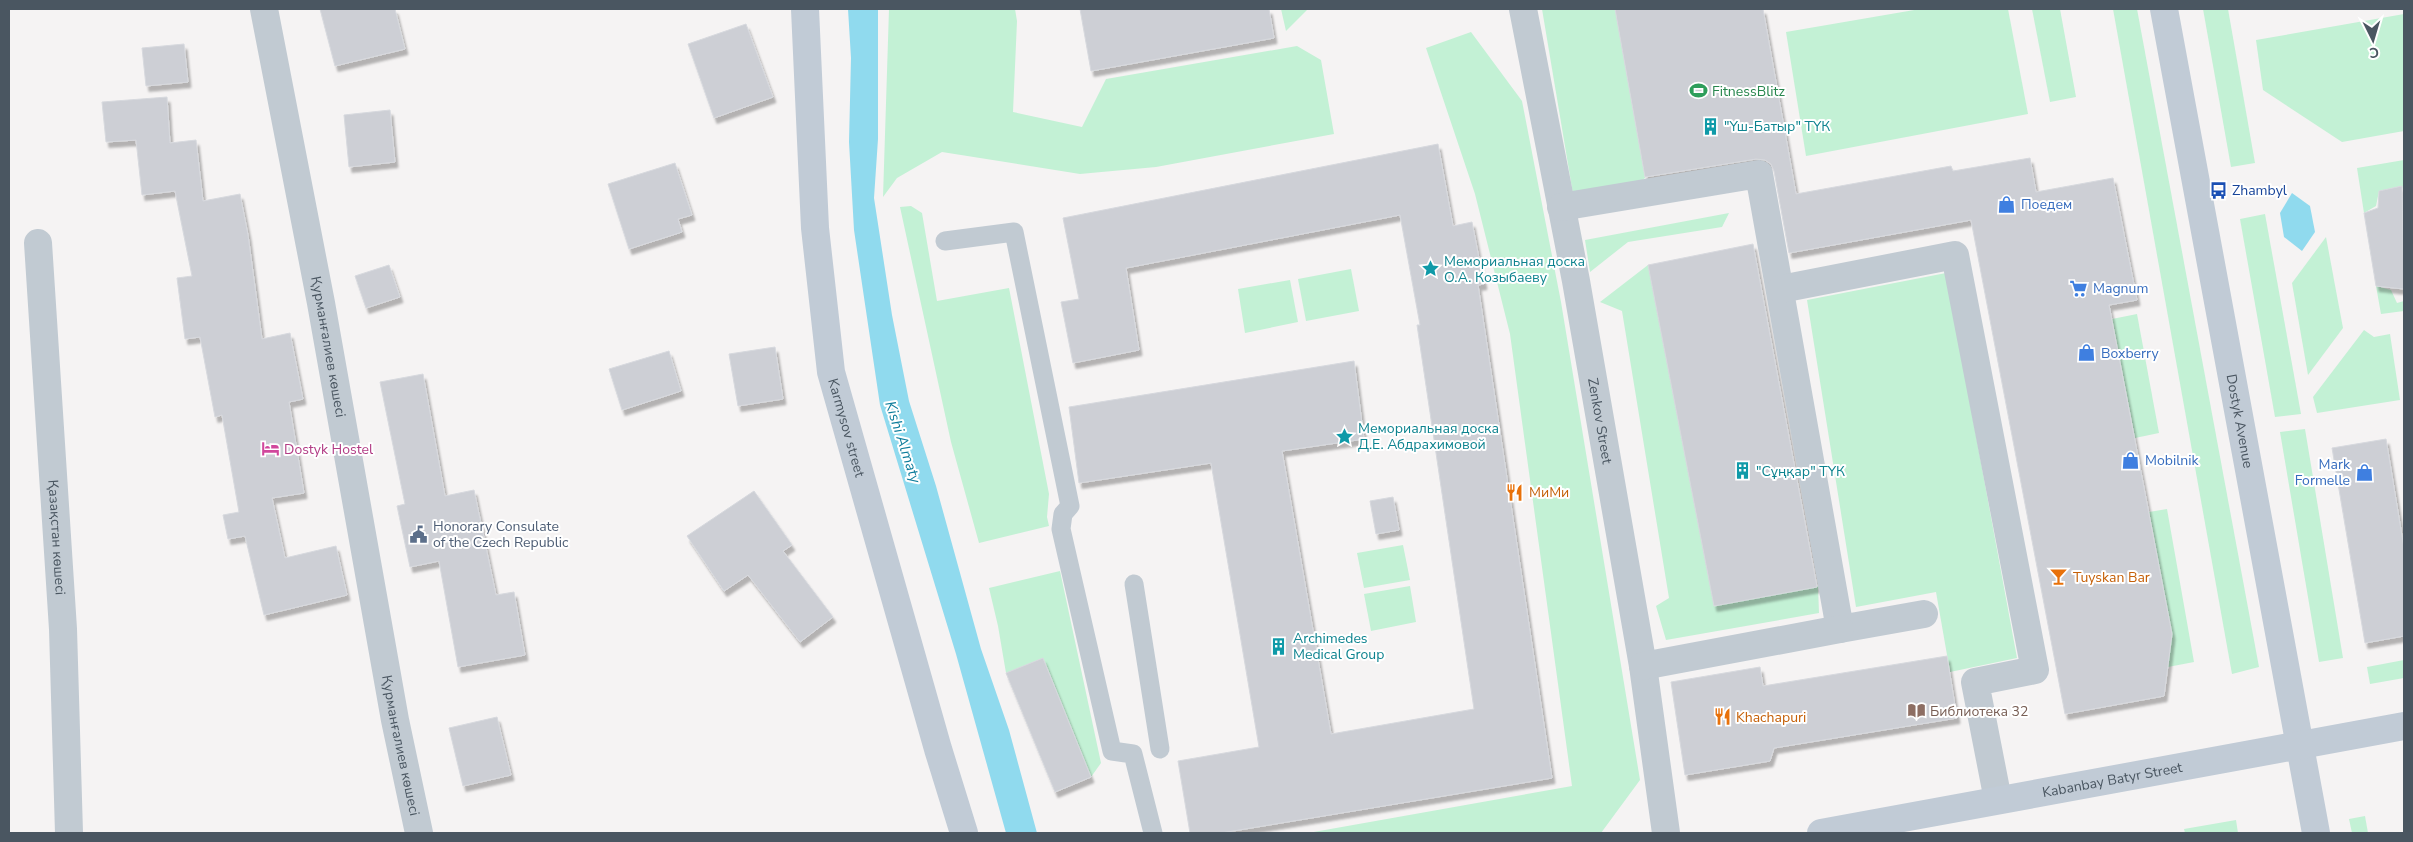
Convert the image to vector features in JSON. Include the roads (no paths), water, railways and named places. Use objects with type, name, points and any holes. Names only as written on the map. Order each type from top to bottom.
[{"type":"street","name":"Қурманғалиев көшесі","points":[[264,9],[321,303],[395,720],[419,833]]},
{"type":"street","name":"Karmysov street","points":[[805,9],[814,228],[831,372],[935,740],[964,833]]},
{"type":"street","name":"Zenkov Street","points":[[1523,9],[1561,207],[1643,666],[1666,833]]},
{"type":"street","name":"Dostyk Avenue","points":[[2164,9],[2284,672],[2316,833]]},
{"type":"street","points":[[1561,207],[1760,174],[1840,629]]},
{"type":"street","name":"Қазақстан көшесі","points":[[38,243],[63,629],[69,833]]},
{"type":"street","points":[[1781,289],[1955,255],[2035,670],[1975,682],[1998,800]]},
{"type":"street","points":[[1643,666],[1924,614]]},
{"type":"street","name":"Kabanbay Batyr Street","points":[[1821,833],[2404,726]]},
{"type":"lane","points":[[945,241],[1014,232],[1070,506],[1063,514],[1061,529],[1112,752],[1133,754],[1153,833]]},
{"type":"lane","points":[[1134,584],[1160,749]]},
{"type":"water","name":"Kіshі Almaty","points":[[848,9],[878,9],[878,139],[874,198],[892,315],[909,401],[936,486],[981,649],[1009,730],[1037,833],[1006,833],[956,654],[880,405],[854,230],[849,142],[851,58]]},
{"type":"water","points":[[2292,193],[2310,206],[2315,232],[2302,251],[2284,237],[2280,213]]},
{"type":"place","name":"FitnessBlitz","points":[[1698,91]]},
{"type":"place","name":"\"Үш-Батыр\" ТҮК","points":[[1710,126]]},
{"type":"place","name":"Zhambyl","points":[[2218,190]]},
{"type":"place","name":"Поедем","points":[[2007,204]]},
{"type":"place","name":"Мемориальная доска О.А. Козыбаеву","points":[[1430,269]]},
{"type":"place","name":"Magnum","points":[[2079,288]]},
{"type":"place","name":"Boxberry","points":[[2087,353]]},
{"type":"place","name":"Мемориальная доска Д.Е. Абдрахимовой","points":[[1344,436]]},
{"type":"place","name":"Dostyk Hostel","points":[[270,449]]},
{"type":"place","name":"Mobilnik","points":[[2131,460]]},
{"type":"place","name":"\"Сұңқар\" ТҮК","points":[[1742,471]]},
{"type":"place","name":"Mark Formelle","points":[[2364,472]]},
{"type":"place","name":"МиМи","points":[[1515,492]]},
{"type":"place","name":"Honorary Consulate of the Czech Republic","points":[[419,534]]},
{"type":"place","name":"Tuyskan Bar","points":[[2059,577]]},
{"type":"place","name":"Archimedes Medical Group","points":[[1279,646]]},
{"type":"place","name":"Библиотека 32","points":[[1916,711]]},
{"type":"place","name":"Khachapuri","points":[[1722,717]]}]
